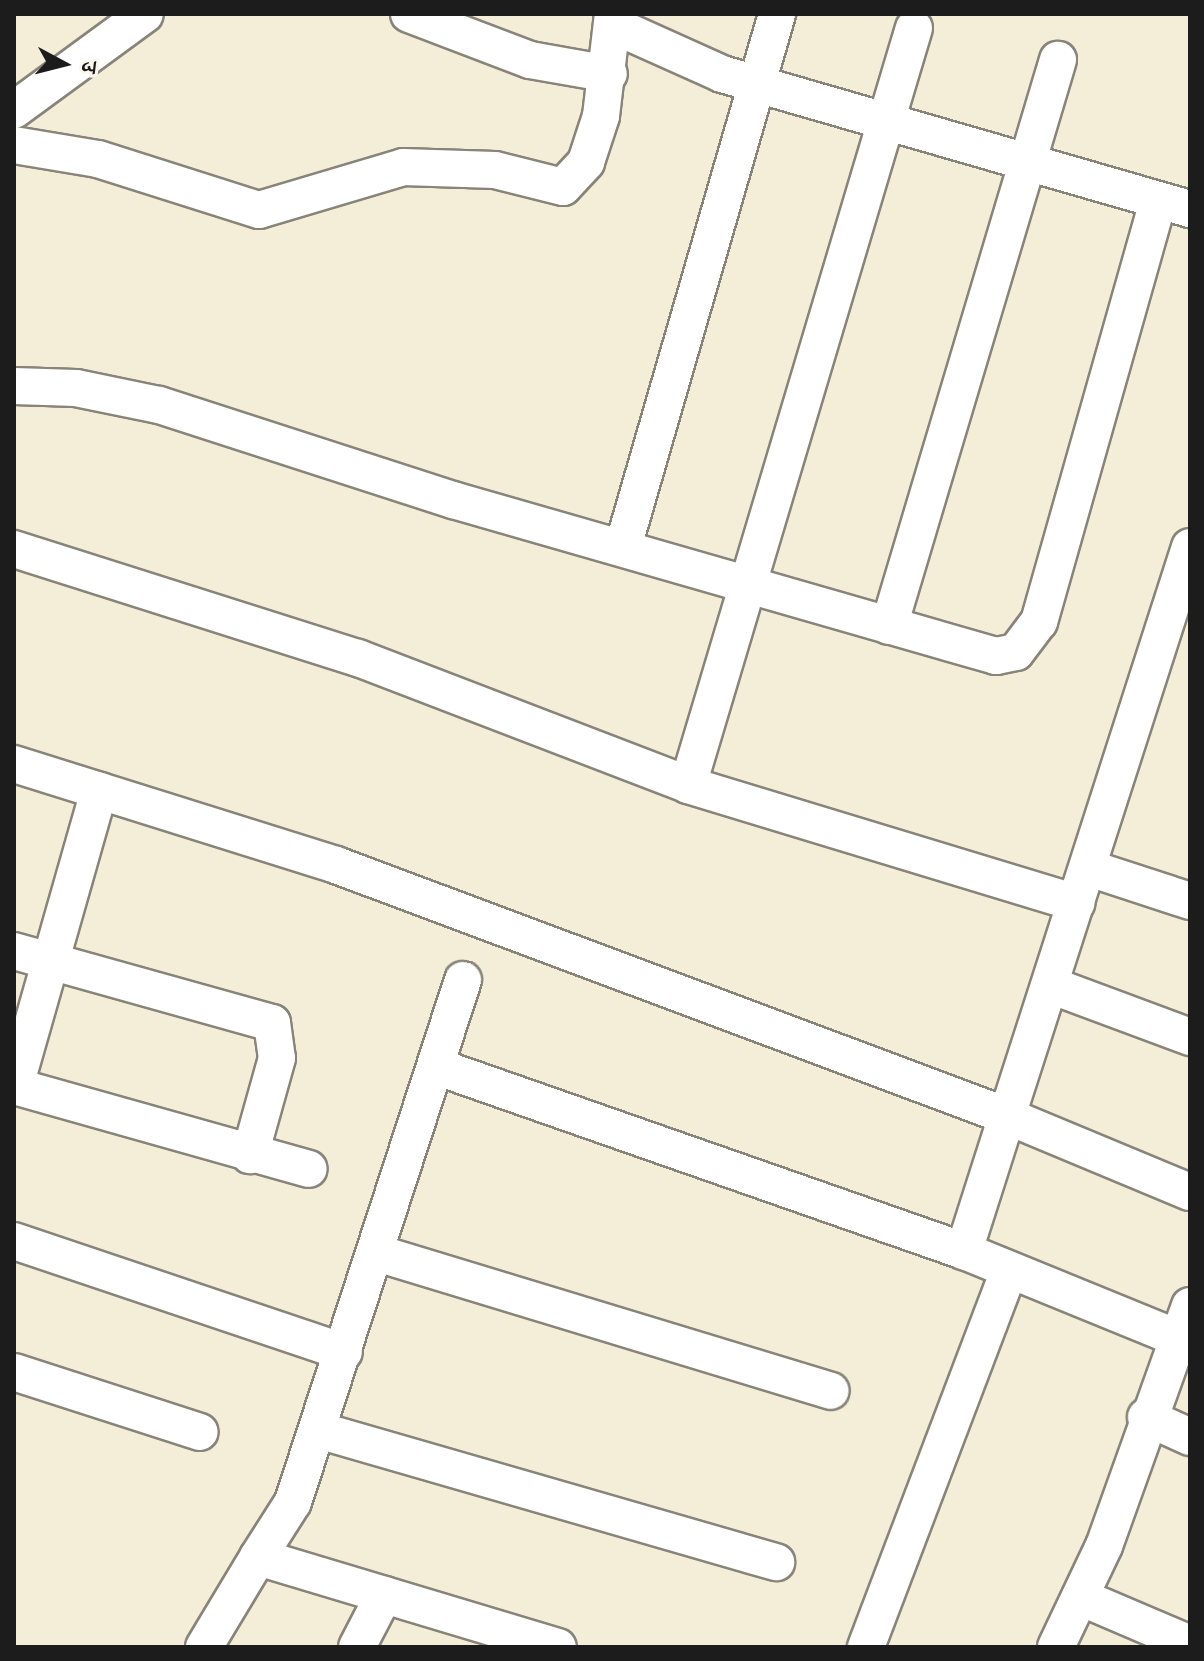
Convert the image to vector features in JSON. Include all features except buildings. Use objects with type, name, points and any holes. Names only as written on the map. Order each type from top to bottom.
[{"type":"street","points":[[14,110],[145,14]]},
{"type":"street","points":[[623,547],[777,14]]},
{"type":"street","points":[[422,17],[530,60],[609,74]]},
{"type":"street","points":[[14,145],[98,159],[259,210],[403,167],[495,170],[563,187],[586,162],[609,74],[613,19],[757,83],[1174,205],[1029,642],[996,656],[623,547],[159,405],[76,388],[15,383]]},
{"type":"street","points":[[688,785],[753,584],[914,28]]},
{"type":"street","points":[[889,626],[1025,162],[1058,60]]},
{"type":"street","points":[[964,1251],[1089,868],[1145,670],[1190,547]]},
{"type":"street","points":[[14,549],[358,658],[688,785],[1076,903]]},
{"type":"street","points":[[14,764],[351,870],[1007,1116],[1190,1192]]},
{"type":"street","points":[[99,791],[14,1086],[250,1155],[309,1169]]},
{"type":"street","points":[[1089,868],[1190,901]]},
{"type":"street","points":[[14,951],[272,1023],[277,1058],[250,1155]]},
{"type":"street","points":[[204,1647],[293,1502],[438,1067],[463,980]]},
{"type":"street","points":[[1050,985],[1190,1037]]},
{"type":"street","points":[[438,1067],[964,1251],[1009,1271],[1183,1321],[1080,1597],[1056,1647]]},
{"type":"street","points":[[14,1241],[344,1352]]},
{"type":"street","points":[[377,1253],[830,1391]]},
{"type":"street","points":[[866,1647],[1009,1271]]},
{"type":"street","points":[[14,1372],[200,1432]]},
{"type":"street","points":[[1146,1417],[1190,1437]]},
{"type":"street","points":[[318,1430],[776,1562]]},
{"type":"street","points":[[258,1557],[558,1647]]},
{"type":"street","points":[[357,1647],[384,1595]]},
{"type":"street","points":[[1080,1597],[1190,1644]]}]
